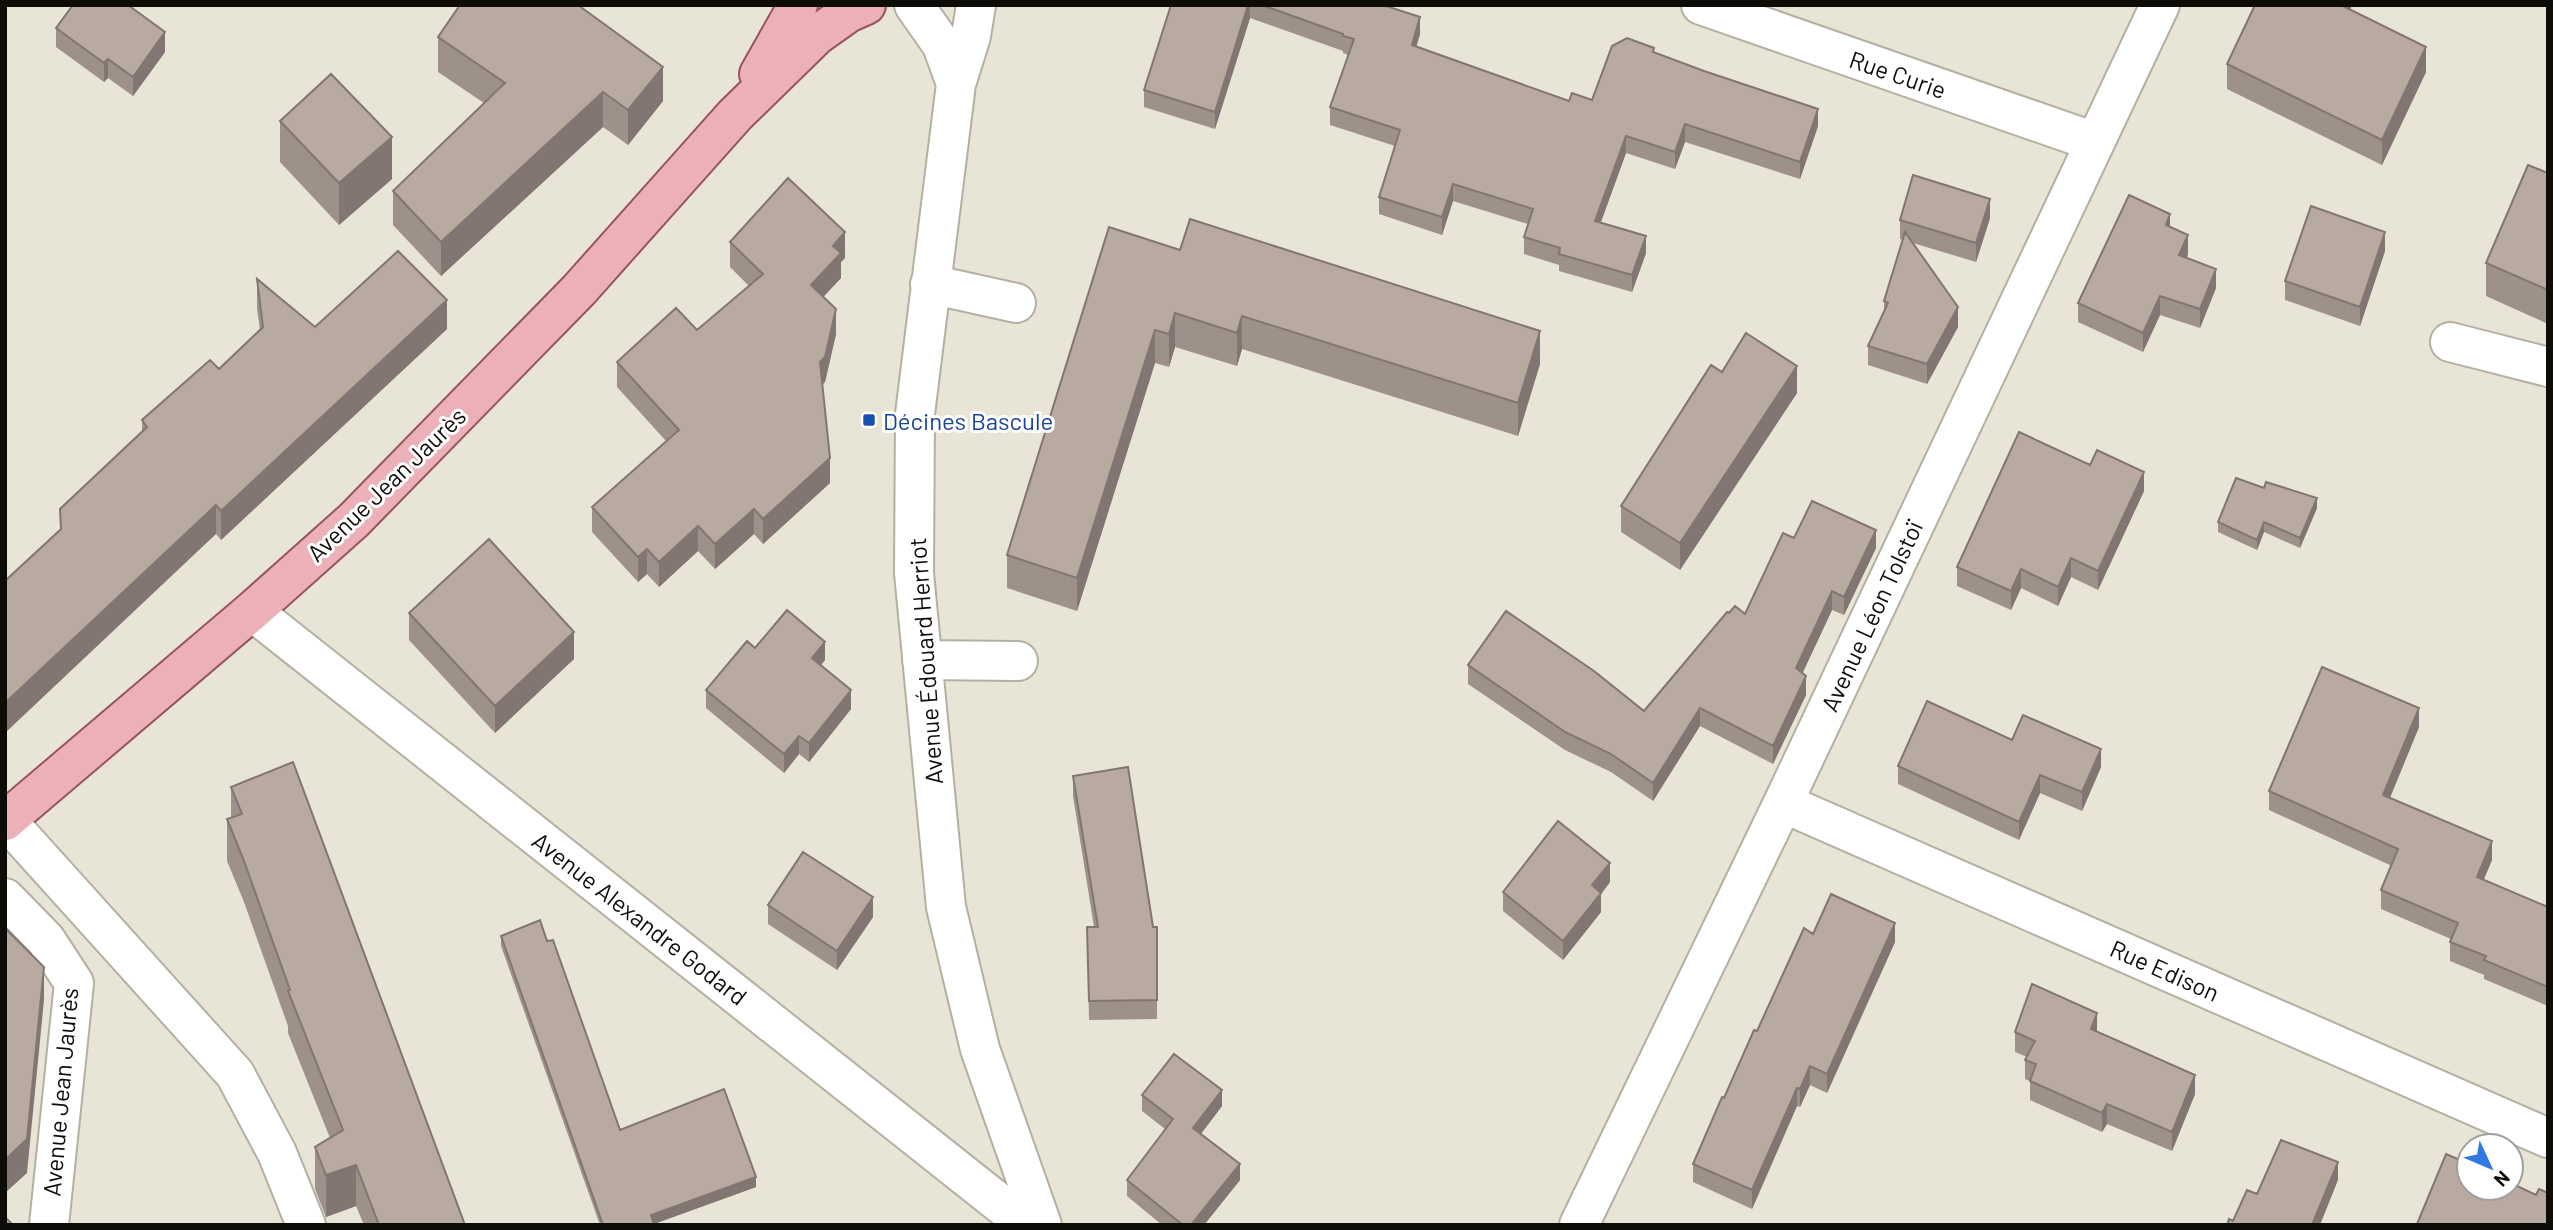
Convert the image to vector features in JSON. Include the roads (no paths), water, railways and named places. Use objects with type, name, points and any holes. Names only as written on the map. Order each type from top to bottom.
[{"type":"main road","name":"Avenue Jean Jaurès","points":[[735,115],[798,5]]},
{"type":"main road","name":"Avenue Jean Jaurès","points":[[6,821],[354,520],[560,309],[735,115],[817,35],[848,13],[866,5]]},
{"type":"street","points":[[914,5],[942,45],[957,84]]},
{"type":"street","name":"Avenue Édouard Herriot","points":[[976,5],[971,36],[957,84],[915,414],[914,573],[946,908],[980,1049],[1042,1225]]},
{"type":"street","name":"Rue Curie","points":[[1701,5],[2095,142]]},
{"type":"street","name":"Avenue Léon Tolstoï","points":[[1579,1225],[1783,803],[2160,5]]},
{"type":"street","points":[[930,284],[1016,303]]},
{"type":"street","points":[[2450,342],[2548,367]]},
{"type":"street","name":"Avenue Alexandre Godard","points":[[252,611],[1027,1225]]},
{"type":"street","points":[[922,660],[1018,661]]},
{"type":"street","name":"Rue Edison","points":[[1783,803],[2548,1138]]},
{"type":"street","name":"Avenue Jean Jaurès","points":[[6,821],[235,1074],[277,1153],[306,1225]]},
{"type":"street","name":"Avenue Jean Jaurès","points":[[5,898],[46,940],[74,983],[49,1225]]},
{"type":"place","name":"Décines Bascule","points":[[869,420]]}]
